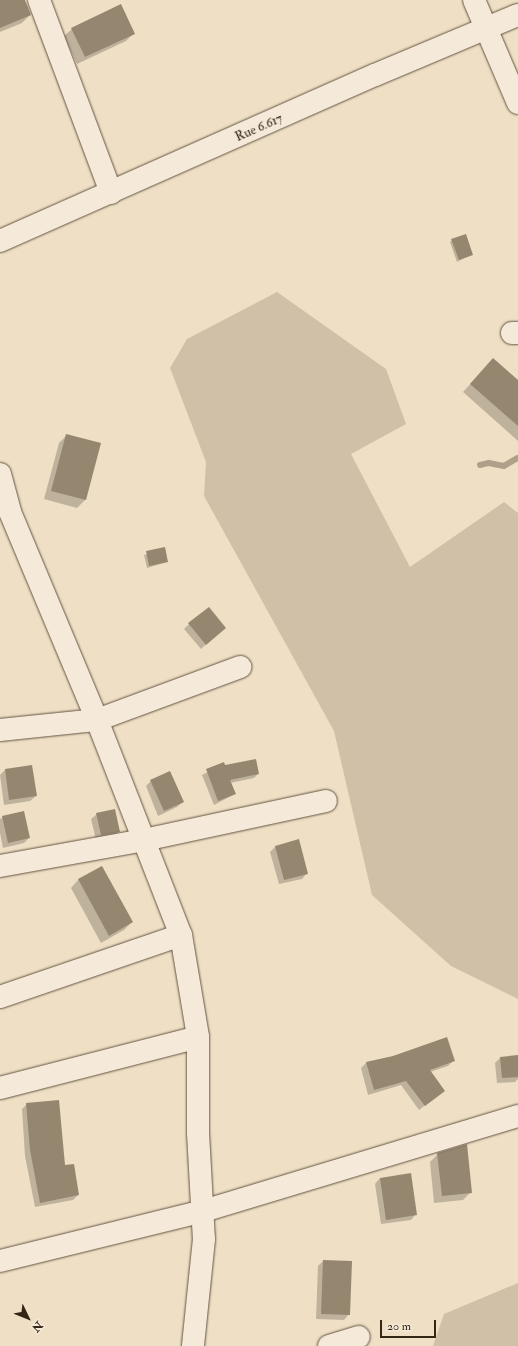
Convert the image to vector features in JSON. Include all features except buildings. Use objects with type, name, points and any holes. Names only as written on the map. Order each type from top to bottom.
[{"type":"street","points":[[39,0],[111,193]]},
{"type":"street","points":[[474,0],[518,103]]},
{"type":"street","name":"Rue 6.617","points":[[0,241],[375,75],[486,31],[518,15]]},
{"type":"street","points":[[0,474],[5,513],[97,720],[181,935],[198,1037],[198,1134],[204,1239],[193,1346]]},
{"type":"street","points":[[0,730],[97,720],[240,667]]},
{"type":"street","points":[[0,866],[144,840],[326,801]]},
{"type":"street","points":[[0,997],[181,935]]},
{"type":"street","points":[[0,1088],[198,1037]]},
{"type":"street","points":[[0,1261],[203,1211],[518,1116]]},
{"type":"street","points":[[330,1346],[359,1337]]},
{"type":"shaded area","points":[[277,292],[386,369],[406,424],[351,454],[410,567],[504,502],[518,513],[518,999],[451,966],[372,895],[334,731],[204,496],[206,462],[170,368],[187,339]]},
{"type":"shaded area","points":[[518,1283],[518,1346],[433,1346],[444,1314]]},
{"type":"waterway","points":[[480,465],[489,463],[504,466],[518,458]]}]
